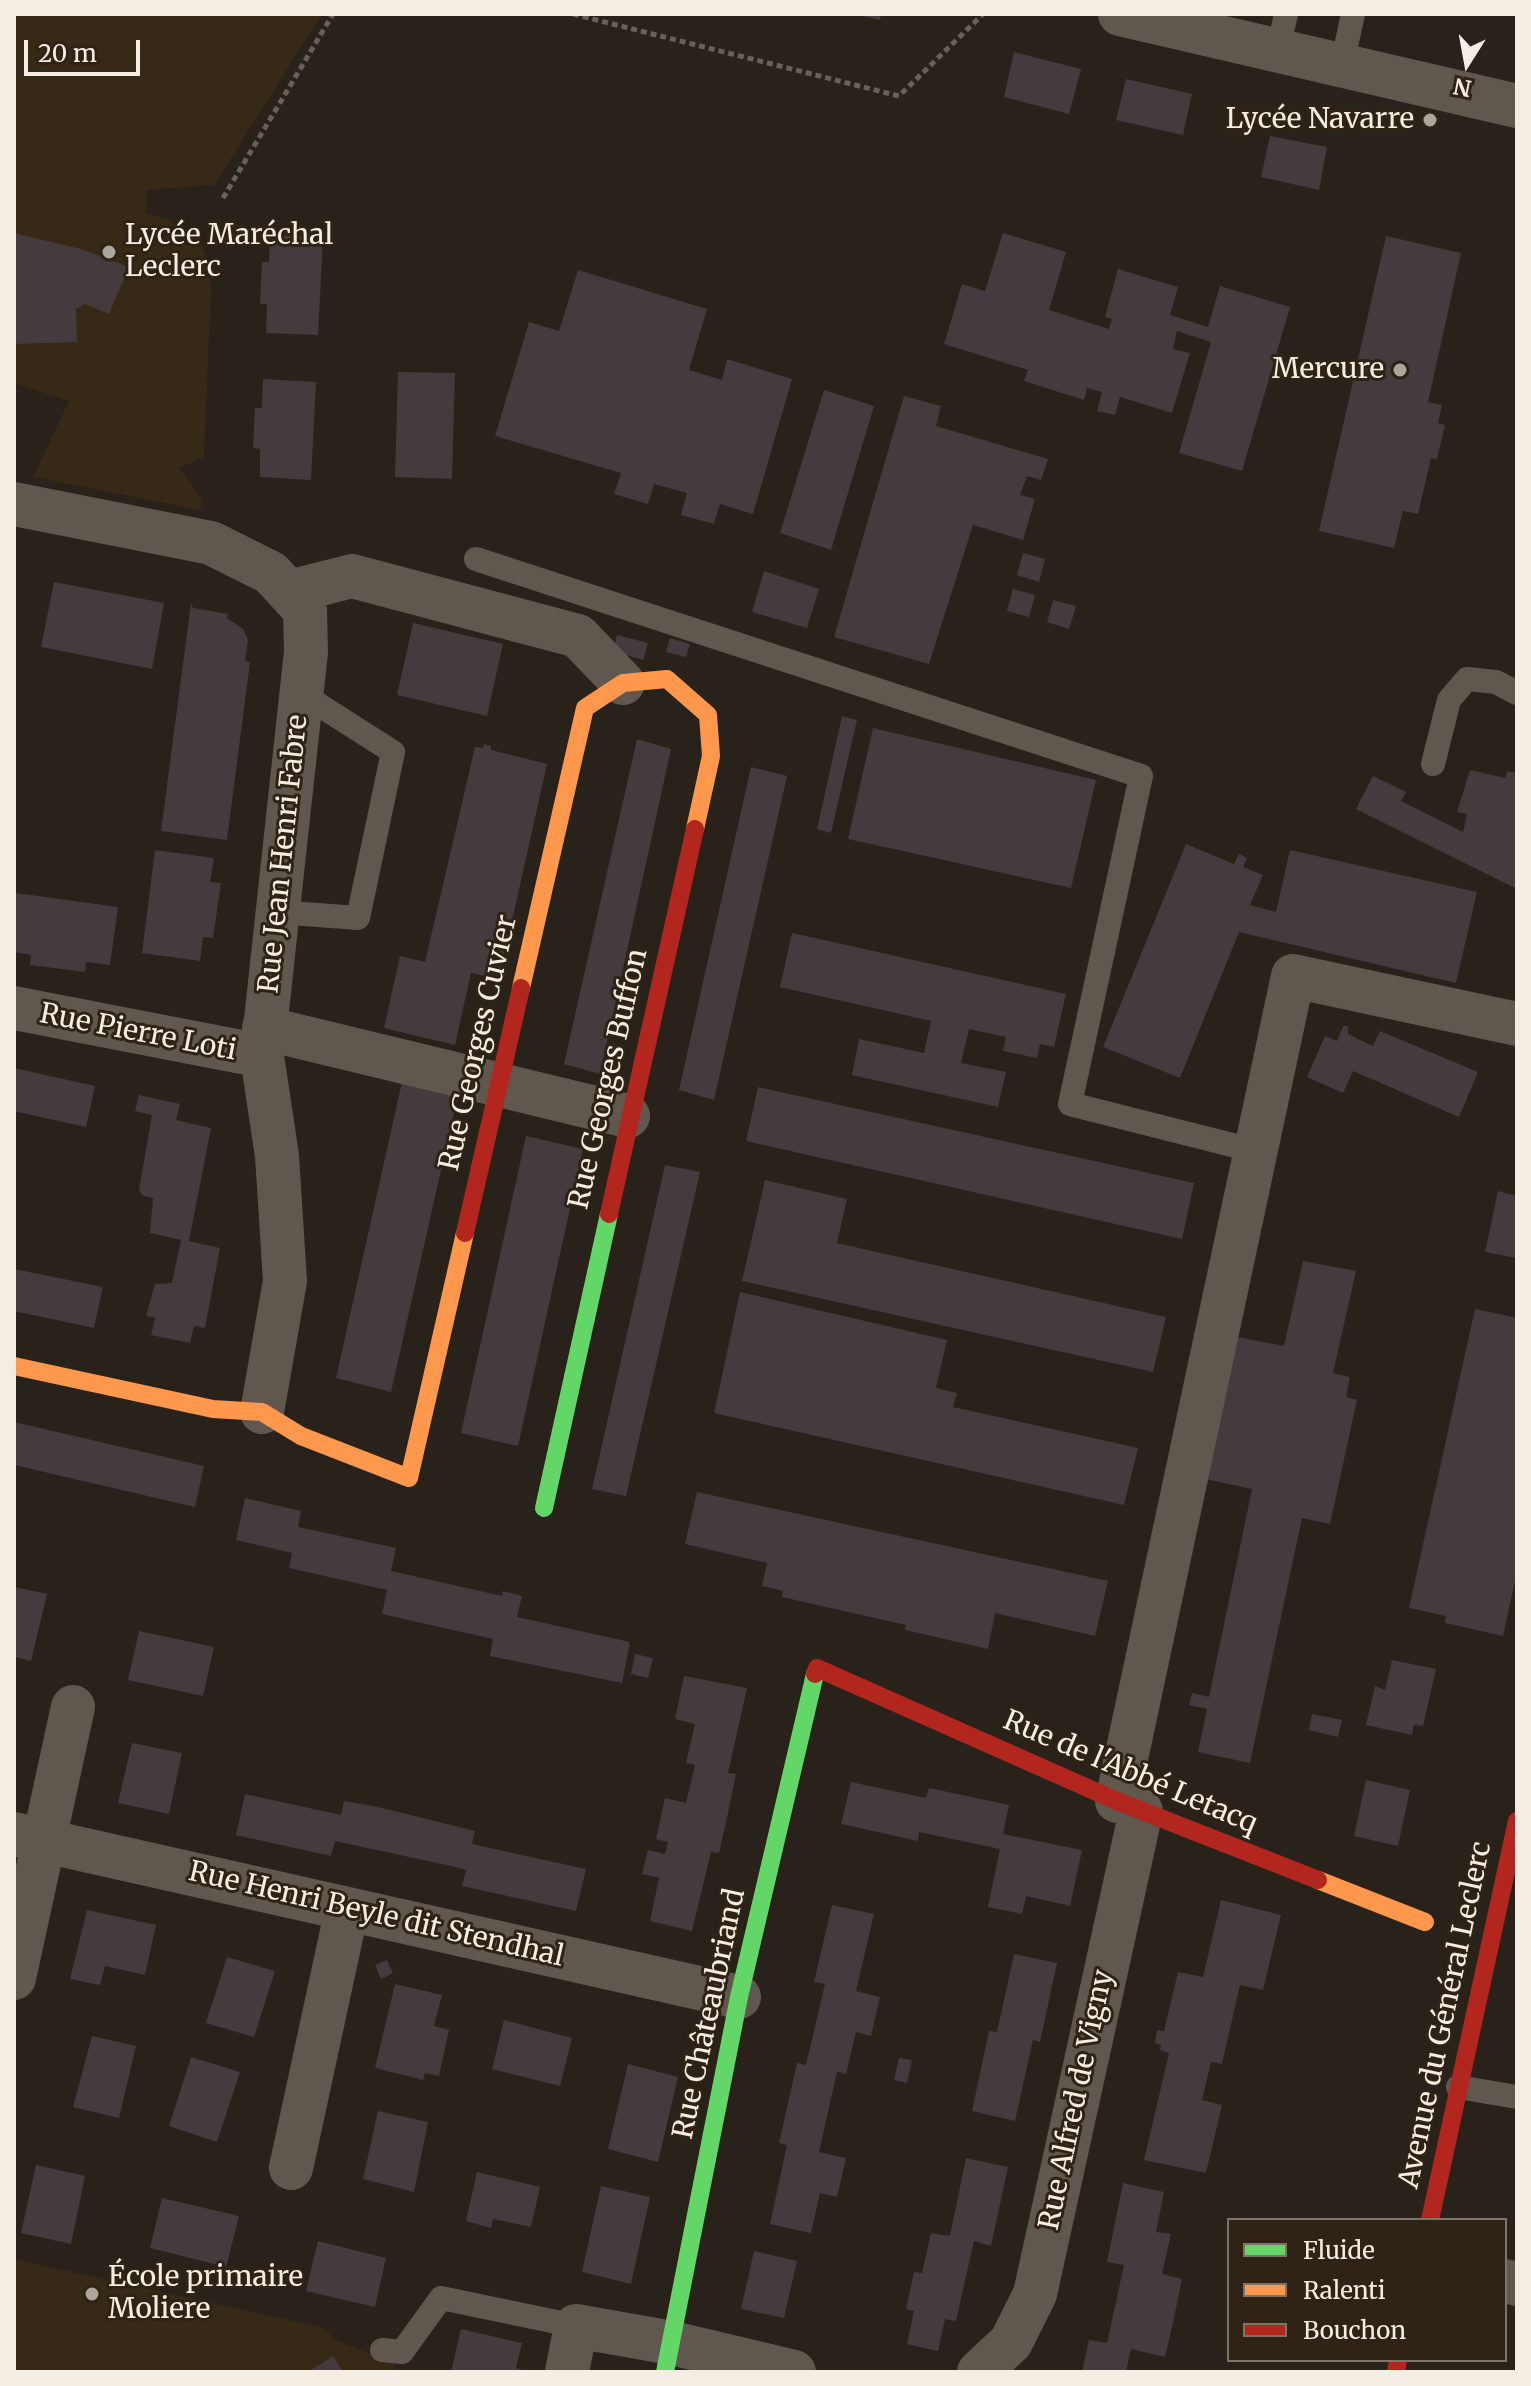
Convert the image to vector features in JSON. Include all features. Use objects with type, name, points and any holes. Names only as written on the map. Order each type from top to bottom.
[{"type":"street","points":[[1120,14],[1282,32],[1342,65],[1517,106]]},
{"type":"street","name":"Rue Jean Henri Fabre","points":[[14,504],[211,543],[271,573],[305,610],[306,652],[302,694],[263,1042],[277,1156],[285,1281],[262,1412]]},
{"type":"street","points":[[289,592],[352,576],[578,636],[623,683]]},
{"type":"street","name":"Rue Georges Cuvier","points":[[262,1412],[301,1436],[409,1478],[585,708],[623,683],[667,679]]},
{"type":"street","name":"Rue Georges Buffon","points":[[544,1508],[628,1116],[711,756],[708,715],[667,679]]},
{"type":"street","name":"Rue Alfred de Vigny","points":[[979,2372],[1011,2342],[1035,2294],[1256,1151],[1293,976],[1517,1024]]},
{"type":"street","name":"Rue Pierre Loti","points":[[14,1008],[395,1057],[628,1116]]},
{"type":"street","points":[[14,1366],[213,1409],[262,1412]]},
{"type":"street","name":"Rue de l'Abbé Letacq","points":[[817,1668],[1129,1806],[1425,1922]]},
{"type":"street","name":"Rue Châteaubriand","points":[[669,2358],[739,1997],[817,1668]]},
{"type":"street","points":[[14,1978],[28,1837],[73,1707]]},
{"type":"street","name":"Avenue du Général Leclerc","points":[[1430,2218],[1458,2087],[1512,1865],[1517,1821]]},
{"type":"street","name":"Rue Henri Beyle dit Stendhal","points":[[28,1837],[739,1997]]},
{"type":"street","points":[[291,2168],[347,1909]]},
{"type":"street","points":[[567,2372],[576,2326],[669,2358],[794,2372]]},
{"type":"lane","points":[[1342,65],[1353,14]]},
{"type":"lane","points":[[476,559],[1141,776],[1070,1104],[1256,1151]]},
{"type":"lane","points":[[1433,764],[1449,700],[1467,679],[1496,682],[1517,693]]},
{"type":"lane","points":[[277,912],[358,918],[393,752],[302,694]]},
{"type":"lane","points":[[1458,2087],[1517,2097]]},
{"type":"lane","points":[[382,2350],[402,2352],[441,2298],[576,2326]]},
{"type":"path","points":[[223,198],[333,14]]},
{"type":"path","points":[[573,14],[899,96],[983,14]]},
{"type":"shaded area","name":"Lycée Maréchal Leclerc","points":[[14,14],[322,14],[214,185],[147,190],[146,213],[168,219],[201,241],[208,263],[211,289],[204,457],[179,468],[203,500],[200,510],[33,477],[69,401],[14,383]]},
{"type":"shaded area","name":"École primaire Moliere","points":[[14,2259],[325,2328],[333,2339],[395,2364],[393,2372],[14,2372]]},
{"type":"building","points":[[854,14],[881,14],[880,20]]},
{"type":"building","points":[[1014,52],[1081,69],[1069,114],[1004,97]]},
{"type":"building","points":[[1126,79],[1192,94],[1183,135],[1116,120]]},
{"type":"building","points":[[1270,136],[1327,147],[1319,190],[1261,177]]},
{"type":"building","points":[[14,233],[81,249],[129,267],[109,314],[85,304],[76,309],[77,342],[14,344]]},
{"type":"building","points":[[1003,233],[1066,252],[1049,310],[1109,329],[1112,319],[1105,317],[1118,269],[1178,287],[1170,315],[1208,327],[1220,286],[1290,307],[1242,471],[1179,453],[1211,342],[1177,331],[1173,349],[1190,353],[1172,413],[1120,397],[1115,415],[1097,411],[1102,392],[1087,388],[1084,400],[1024,381],[1028,370],[944,344],[962,284],[985,291]]},
{"type":"building","points":[[270,235],[323,237],[318,335],[266,333],[267,304],[260,304],[262,262],[269,262]]},
{"type":"building","points":[[1386,236],[1461,253],[1428,402],[1442,405],[1438,423],[1445,425],[1437,459],[1431,458],[1418,514],[1403,511],[1394,548],[1319,531]]},
{"type":"building","points":[[578,270],[707,309],[689,370],[722,380],[727,359],[792,379],[753,514],[720,504],[714,524],[681,515],[687,493],[654,484],[648,504],[614,494],[621,473],[495,436],[529,322],[559,331]]},
{"type":"building","points":[[398,372],[455,373],[452,479],[395,477]]},
{"type":"building","points":[[263,379],[316,382],[311,480],[260,477],[260,449],[253,448],[255,408],[262,408]]},
{"type":"building","points":[[824,390],[874,406],[831,550],[780,533]]},
{"type":"building","points":[[904,396],[941,406],[936,426],[1048,459],[1041,480],[1027,476],[1020,495],[1035,499],[1023,540],[973,525],[929,664],[834,637]]},
{"type":"building","points":[[1023,553],[1045,559],[1039,582],[1017,575]]},
{"type":"building","points":[[764,571],[819,589],[807,628],[752,612]]},
{"type":"building","points":[[54,582],[164,603],[152,669],[41,647]]},
{"type":"building","points":[[1013,589],[1035,595],[1029,617],[1007,611]]},
{"type":"building","points":[[1053,600],[1076,606],[1069,629],[1047,622]]},
{"type":"building","points":[[191,603],[193,608],[228,614],[227,618],[243,629],[248,640],[245,661],[250,662],[227,840],[161,831]]},
{"type":"building","points":[[413,623],[503,644],[487,716],[397,695]]},
{"type":"building","points":[[617,635],[648,643],[643,660],[613,651]]},
{"type":"building","points":[[670,638],[690,644],[686,657],[666,652]]},
{"type":"building","points":[[842,716],[857,720],[831,833],[817,829]]},
{"type":"building","points":[[873,728],[1096,780],[1071,888],[848,839]]},
{"type":"building","points":[[637,739],[671,749],[600,1074],[564,1064]]},
{"type":"building","points":[[484,744],[491,746],[491,750],[547,764],[499,979],[471,973],[455,1045],[384,1028],[400,956],[425,962],[475,747],[483,748]]},
{"type":"building","points":[[751,767],[787,776],[714,1100],[679,1090]]},
{"type":"building","points":[[1470,770],[1505,778],[1507,771],[1517,773],[1517,889],[1356,809],[1373,776],[1406,792],[1401,801],[1463,832],[1467,814],[1457,812]]},
{"type":"building","points":[[1186,844],[1234,864],[1239,854],[1247,858],[1243,867],[1263,875],[1250,905],[1276,912],[1290,850],[1477,892],[1456,983],[1239,932],[1180,1078],[1103,1047]]},
{"type":"building","points":[[155,850],[214,858],[210,882],[221,883],[213,938],[203,937],[200,961],[142,953]]},
{"type":"building","points":[[16,893],[118,907],[110,965],[86,962],[85,972],[30,965],[31,955],[14,952]]},
{"type":"building","points":[[792,933],[1066,994],[1054,1047],[1040,1044],[1037,1058],[1003,1051],[1006,1037],[969,1029],[961,1063],[1006,1072],[998,1107],[852,1075],[859,1039],[924,1053],[931,1021],[780,987]]},
{"type":"building","points":[[1343,1026],[1348,1026],[1348,1034],[1373,1046],[1380,1031],[1478,1072],[1459,1117],[1353,1071],[1343,1093],[1307,1077],[1325,1036],[1337,1041]]},
{"type":"building","points":[[14,1068],[95,1086],[86,1127],[14,1111]]},
{"type":"building","points":[[402,1082],[458,1095],[391,1392],[336,1378]]},
{"type":"building","points":[[758,1087],[1194,1183],[1182,1239],[746,1141]]},
{"type":"building","points":[[139,1095],[180,1104],[176,1120],[211,1128],[189,1241],[220,1248],[205,1328],[194,1326],[190,1343],[151,1335],[155,1318],[146,1316],[155,1284],[172,1283],[181,1240],[150,1233],[153,1198],[143,1196],[139,1190],[152,1115],[135,1111]]},
{"type":"building","points":[[526,1136],[583,1149],[518,1446],[461,1433]]},
{"type":"building","points":[[665,1165],[700,1172],[626,1496],[592,1489]]},
{"type":"building","points":[[765,1180],[847,1199],[837,1243],[1166,1317],[1153,1372],[742,1281]]},
{"type":"building","points":[[1498,1191],[1517,1196],[1517,1258],[1485,1252]]},
{"type":"building","points":[[1303,1261],[1356,1271],[1333,1373],[1350,1377],[1346,1397],[1357,1400],[1330,1524],[1302,1518],[1250,1763],[1198,1752],[1207,1709],[1189,1705],[1192,1693],[1209,1697],[1252,1489],[1201,1478],[1232,1336],[1284,1346]]},
{"type":"building","points":[[14,1269],[103,1287],[94,1328],[14,1311]]},
{"type":"building","points":[[740,1292],[947,1340],[936,1388],[957,1393],[953,1407],[1138,1448],[1124,1505],[714,1413]]},
{"type":"building","points":[[1475,1309],[1517,1318],[1517,1572],[1503,1636],[1445,1623],[1446,1616],[1409,1608]]},
{"type":"building","points":[[14,1422],[204,1466],[195,1507],[14,1465]]},
{"type":"building","points":[[697,1492],[1108,1581],[1095,1636],[995,1613],[988,1649],[905,1630],[906,1625],[782,1597],[783,1591],[762,1586],[767,1563],[685,1544]]},
{"type":"building","points":[[245,1498],[301,1511],[298,1527],[396,1548],[391,1571],[502,1596],[503,1591],[522,1596],[517,1617],[630,1642],[622,1683],[490,1656],[493,1639],[382,1614],[387,1590],[289,1568],[292,1553],[236,1540]]},
{"type":"building","points":[[14,1587],[47,1594],[31,1661],[14,1657]]},
{"type":"building","points":[[139,1631],[214,1647],[203,1696],[128,1680]]},
{"type":"building","points":[[635,1654],[653,1658],[648,1678],[631,1674]]},
{"type":"building","points":[[1392,1660],[1436,1669],[1423,1726],[1414,1725],[1412,1735],[1366,1725],[1375,1686],[1385,1690]]},
{"type":"building","points":[[684,1676],[747,1688],[728,1773],[736,1774],[719,1853],[711,1852],[692,1931],[650,1921],[659,1878],[642,1874],[648,1850],[665,1854],[668,1842],[656,1839],[665,1798],[686,1803],[695,1765],[686,1763],[695,1724],[675,1719]]},
{"type":"building","points":[[1312,1714],[1342,1720],[1338,1737],[1309,1730]]},
{"type":"building","points":[[132,1743],[182,1753],[169,1814],[118,1803]]},
{"type":"building","points":[[1366,1780],[1410,1790],[1398,1846],[1354,1836]]},
{"type":"building","points":[[851,1782],[926,1798],[929,1788],[1009,1805],[1003,1834],[1082,1850],[1070,1906],[1026,1896],[1022,1914],[988,1907],[1000,1849],[919,1832],[918,1841],[841,1824]]},
{"type":"building","points":[[245,1794],[341,1815],[344,1801],[378,1807],[475,1831],[472,1844],[586,1869],[576,1911],[462,1886],[466,1870],[451,1866],[335,1841],[331,1856],[236,1835]]},
{"type":"building","points":[[1221,1900],[1281,1915],[1263,1990],[1240,1985],[1222,2064],[1211,2062],[1202,2100],[1222,2105],[1206,2173],[1144,2160],[1169,2053],[1160,2050],[1161,2045],[1155,2043],[1157,2030],[1164,2031],[1178,1972],[1203,1977]]},
{"type":"building","points":[[832,1905],[874,1914],[856,1991],[880,1997],[871,2036],[856,2032],[846,2074],[837,2072],[819,2152],[846,2158],[837,2197],[820,2193],[811,2233],[770,2224],[787,2145],[779,2143],[797,2063],[806,2065],[825,1984],[814,1982]]},
{"type":"building","points":[[87,1910],[156,1925],[145,1975],[105,1966],[100,1985],[70,1979]]},
{"type":"building","points":[[1014,1954],[1057,1963],[1040,2042],[1033,2040],[1015,2121],[972,2111],[989,2031],[997,2032]]},
{"type":"building","points":[[227,1957],[275,1971],[254,2037],[206,2023]]},
{"type":"building","points":[[387,1960],[393,1973],[381,1979],[375,1965]]},
{"type":"building","points":[[395,1984],[442,1995],[434,2026],[449,2030],[439,2076],[425,2073],[423,2080],[375,2068]]},
{"type":"building","points":[[504,2020],[572,2038],[560,2086],[492,2069]]},
{"type":"building","points":[[92,2036],[136,2046],[119,2118],[73,2107]]},
{"type":"building","points":[[191,2057],[240,2072],[217,2142],[169,2126]]},
{"type":"building","points":[[899,2058],[912,2060],[907,2083],[894,2080]]},
{"type":"building","points":[[628,2064],[678,2077],[658,2162],[608,2149]]},
{"type":"building","points":[[378,2111],[428,2122],[414,2192],[363,2179]]},
{"type":"building","points":[[966,2158],[1008,2167],[991,2246],[974,2241],[956,2321],[945,2319],[938,2351],[907,2344],[914,2311],[906,2309],[914,2272],[922,2273],[931,2233],[950,2236]]},
{"type":"building","points":[[36,2165],[85,2176],[71,2244],[21,2233]]},
{"type":"building","points":[[477,2172],[540,2187],[531,2227],[493,2219],[491,2228],[466,2221]]},
{"type":"building","points":[[1123,2183],[1164,2192],[1156,2232],[1171,2234],[1162,2274],[1182,2279],[1174,2318],[1165,2357],[1131,2349],[1126,2372],[1082,2372],[1089,2340],[1107,2343],[1124,2265],[1107,2262]]},
{"type":"building","points":[[601,2186],[650,2197],[631,2284],[582,2272]]},
{"type":"building","points":[[162,2198],[239,2216],[226,2267],[150,2248]]},
{"type":"building","points":[[318,2241],[386,2258],[375,2307],[306,2291]]},
{"type":"building","points":[[754,2251],[797,2261],[784,2318],[741,2309]]},
{"type":"building","points":[[461,2329],[522,2343],[516,2368],[530,2372],[451,2372]]},
{"type":"building","points":[[333,2356],[343,2372],[308,2372]]},
{"type":"traffic: fast","points":[[544,1508],[609,1214]]},
{"type":"traffic: fast","points":[[665,2372],[739,1997],[815,1674]]},
{"type":"traffic: slow","points":[[521,988],[585,708],[623,683],[667,679],[708,715],[711,756],[695,829]]},
{"type":"traffic: slow","points":[[14,1366],[213,1409],[262,1412],[301,1436],[409,1478],[465,1233]]},
{"type":"traffic: slow","points":[[1318,1880],[1425,1922]]},
{"type":"traffic: jam","points":[[609,1214],[695,829]]},
{"type":"traffic: jam","points":[[465,1233],[521,988]]},
{"type":"traffic: jam","points":[[815,1674],[817,1668],[1117,1801],[1318,1880]]},
{"type":"traffic: jam","points":[[1430,2218],[1517,1821]]},
{"type":"traffic: jam","points":[[1396,2372],[1398,2362]]},
{"type":"place","name":"Lycée Navarre","points":[[1430,120]]},
{"type":"place","name":"Lycée Maréchal Leclerc","points":[[109,252]]},
{"type":"place","name":"Mercure","points":[[1400,370]]},
{"type":"place","name":"École primaire Moliere","points":[[92,2294]]}]
